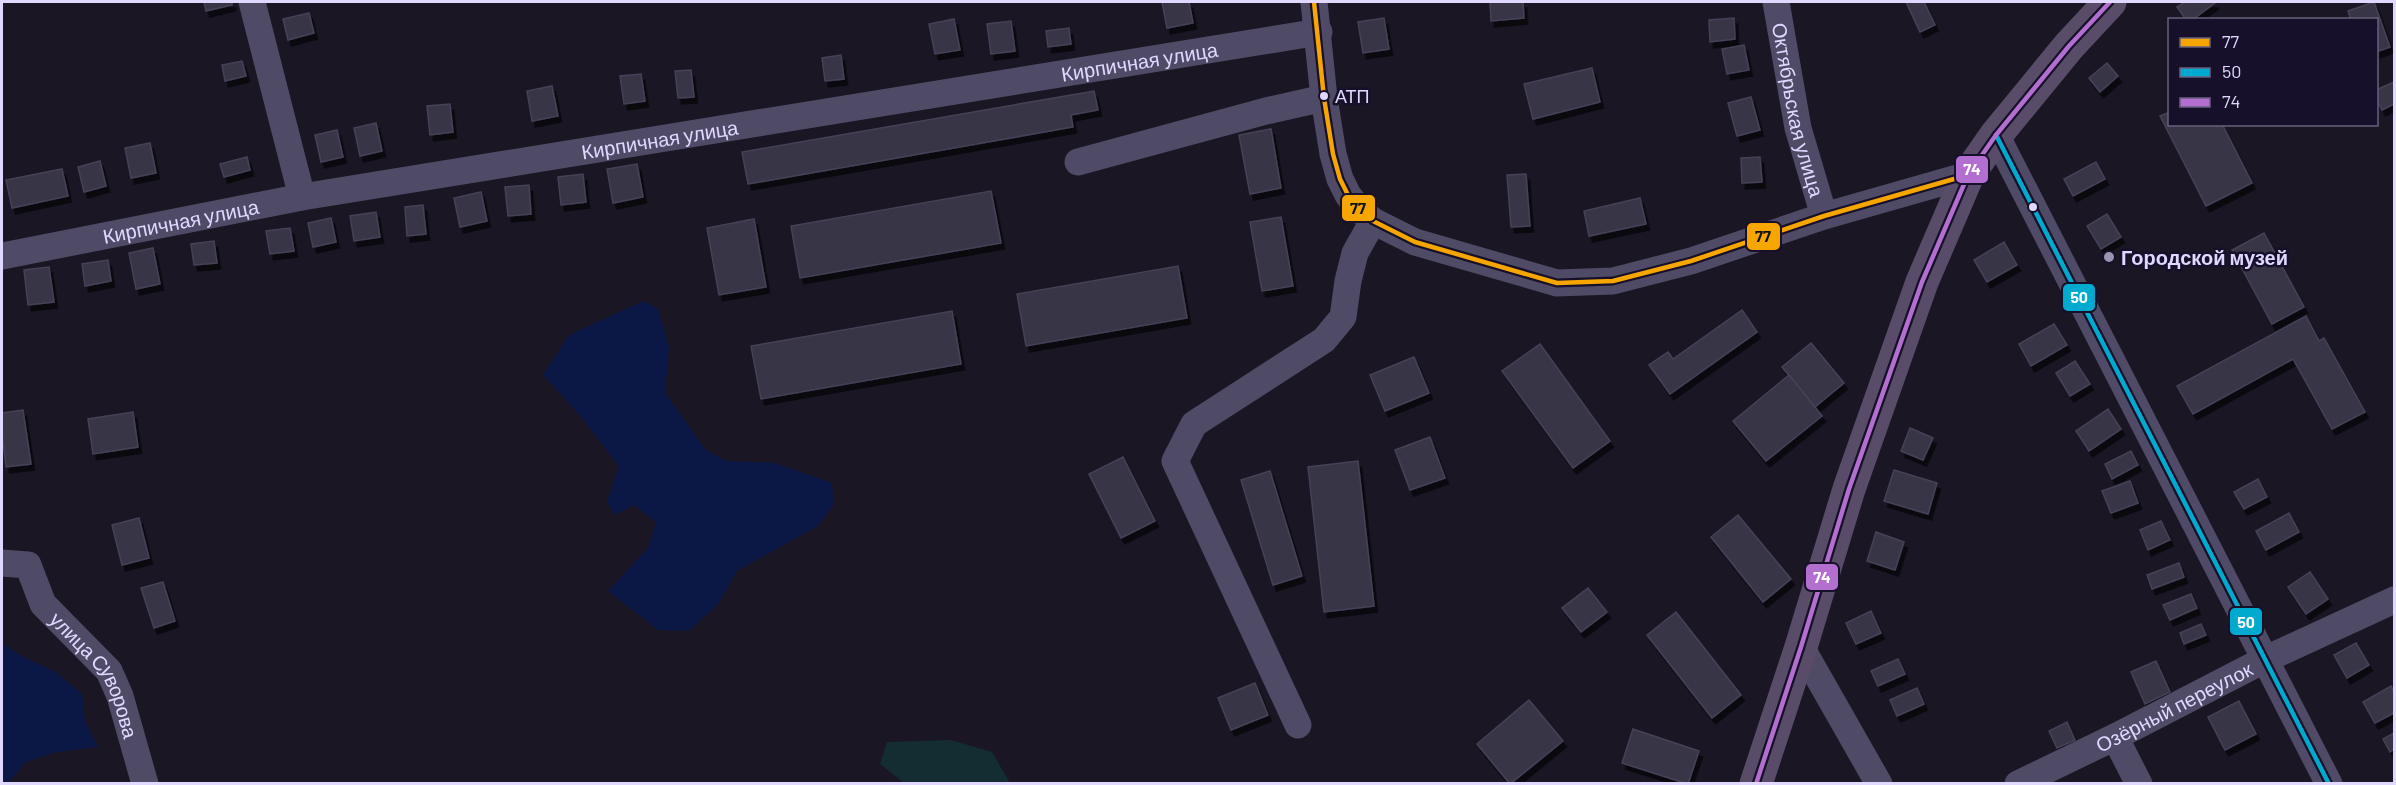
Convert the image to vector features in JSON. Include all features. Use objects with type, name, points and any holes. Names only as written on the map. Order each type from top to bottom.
[{"type":"main road","points":[[1756,783],[1850,489],[1918,292],[1968,175],[1996,135],[2069,46],[2110,2]]},
{"type":"street","points":[[252,2],[302,197]]},
{"type":"street","points":[[1314,2],[1319,32],[1324,98],[1333,154],[1340,179],[1348,195],[1373,221],[1415,242],[1557,284],[1613,281],[1658,270],[1824,216],[1968,175]]},
{"type":"street","name":"Октябрьская улица","points":[[1776,2],[1798,128],[1824,216]]},
{"type":"street","name":"Кирпичная улица","points":[[2,256],[302,197],[1319,32]]},
{"type":"street","points":[[1078,162],[1266,111],[1324,98]]},
{"type":"street","points":[[1996,135],[2329,783]]},
{"type":"street","points":[[1298,725],[1175,461],[1194,424],[1324,340],[1343,317],[1355,253],[1373,221]]},
{"type":"street","name":"улица Суворова","points":[[2,563],[28,566],[43,604],[109,671],[120,696],[145,783]]},
{"type":"street","name":"Озёрный переулок","points":[[2018,783],[2115,737],[2264,660],[2394,600]]},
{"type":"street","points":[[1801,647],[1879,783]]},
{"type":"street","points":[[2115,737],[2139,783]]},
{"type":"green space","points":[[951,740],[992,752],[1010,783],[904,783],[880,764],[887,742]]},
{"type":"water","points":[[643,301],[658,309],[669,347],[665,393],[706,450],[726,461],[774,463],[832,483],[834,504],[818,526],[737,571],[718,604],[689,631],[658,630],[608,591],[648,548],[656,522],[634,505],[615,515],[607,502],[619,466],[576,411],[543,375],[569,335]]},
{"type":"water","points":[[2,643],[21,656],[56,672],[82,694],[85,721],[98,747],[57,752],[26,762],[8,783],[2,783]]},
{"type":"building","points":[[204,2],[232,2],[232,5],[206,11]]},
{"type":"building","points":[[1162,2],[1189,2],[1193,23],[1167,28]]},
{"type":"building","points":[[1490,2],[1523,2],[1524,18],[1491,21]]},
{"type":"building","points":[[1906,2],[1924,2],[1935,25],[1920,32]]},
{"type":"building","points":[[2185,2],[2215,3],[2195,18],[2185,18],[2177,7]]},
{"type":"building","points":[[2374,2],[2390,47],[2378,51],[2378,18],[2350,18],[2348,11]]},
{"type":"building","points":[[309,13],[314,33],[288,40],[283,19]]},
{"type":"building","points":[[1384,18],[1389,49],[1363,53],[1358,22]]},
{"type":"building","points":[[1734,18],[1735,39],[1710,42],[1709,20]]},
{"type":"building","points":[[954,19],[960,50],[935,54],[929,24]]},
{"type":"building","points":[[1011,21],[1015,51],[991,54],[987,24]]},
{"type":"building","points":[[1069,28],[1071,44],[1048,47],[1046,31]]},
{"type":"building","points":[[1744,45],[1749,70],[1727,74],[1722,49]]},
{"type":"building","points":[[841,55],[844,79],[825,81],[822,58]]},
{"type":"building","points":[[242,61],[246,76],[225,81],[222,65]]},
{"type":"building","points":[[2107,63],[2118,76],[2100,92],[2089,78]]},
{"type":"building","points":[[1592,68],[1600,102],[1533,119],[1524,84]]},
{"type":"building","points":[[691,70],[694,97],[678,98],[675,71]]},
{"type":"building","points":[[641,74],[645,101],[624,104],[620,76]]},
{"type":"building","points":[[2394,82],[2394,104],[2382,110],[2378,102],[2378,89]]},
{"type":"building","points":[[552,86],[558,116],[532,121],[527,91]]},
{"type":"building","points":[[1094,91],[1098,110],[1071,115],[1073,127],[748,184],[742,152]]},
{"type":"building","points":[[1751,97],[1760,130],[1737,136],[1728,103]]},
{"type":"building","points":[[450,104],[453,132],[430,135],[427,106]]},
{"type":"building","points":[[2168,113],[2168,126],[2223,126],[2252,183],[2206,206],[2160,116]]},
{"type":"building","points":[[376,123],[382,151],[360,156],[354,128]]},
{"type":"building","points":[[1271,129],[1281,188],[1250,194],[1239,135]]},
{"type":"building","points":[[337,130],[343,157],[321,162],[315,135]]},
{"type":"building","points":[[150,143],[156,173],[131,178],[125,148]]},
{"type":"building","points":[[247,157],[250,170],[224,177],[220,164]]},
{"type":"building","points":[[1760,157],[1762,182],[1742,183],[1741,158]]},
{"type":"building","points":[[100,161],[106,186],[84,192],[78,167]]},
{"type":"building","points":[[2096,162],[2105,179],[2073,196],[2064,179]]},
{"type":"building","points":[[637,164],[643,197],[613,203],[607,169]]},
{"type":"building","points":[[62,169],[68,196],[12,208],[6,180]]},
{"type":"building","points":[[583,174],[586,202],[561,205],[558,177]]},
{"type":"building","points":[[1526,174],[1530,226],[1511,227],[1507,175]]},
{"type":"building","points":[[529,185],[531,214],[508,216],[505,187]]},
{"type":"building","points":[[991,191],[1001,243],[800,278],[791,226]]},
{"type":"building","points":[[481,192],[487,221],[460,227],[454,198]]},
{"type":"building","points":[[1640,198],[1646,224],[1589,236],[1584,211]]},
{"type":"building","points":[[423,205],[426,234],[407,236],[405,207]]},
{"type":"building","points":[[376,212],[380,237],[354,241],[350,216]]},
{"type":"building","points":[[2107,214],[2121,237],[2101,249],[2087,226]]},
{"type":"building","points":[[1281,217],[1293,286],[1262,291],[1250,222]]},
{"type":"building","points":[[331,218],[336,242],[313,247],[308,223]]},
{"type":"building","points":[[754,219],[766,287],[719,295],[707,228]]},
{"type":"building","points":[[290,228],[294,251],[270,254],[266,231]]},
{"type":"building","points":[[2264,233],[2304,307],[2272,324],[2232,250]]},
{"type":"building","points":[[214,241],[217,263],[194,265],[191,244]]},
{"type":"building","points":[[2004,242],[2017,265],[1987,282],[1974,260]]},
{"type":"building","points":[[153,248],[160,284],[136,289],[129,253]]},
{"type":"building","points":[[108,260],[111,281],[85,286],[82,264]]},
{"type":"building","points":[[1178,266],[1187,318],[1026,346],[1017,294]]},
{"type":"building","points":[[49,267],[54,302],[28,305],[24,270]]},
{"type":"building","points":[[1742,310],[1757,332],[1670,394],[1649,365],[1668,352],[1673,359]]},
{"type":"building","points":[[952,311],[961,364],[761,399],[751,346]]},
{"type":"building","points":[[2306,316],[2319,341],[2324,338],[2365,412],[2332,429],[2293,359],[2193,414],[2177,386]]},
{"type":"building","points":[[2054,324],[2067,345],[2031,366],[2019,344]]},
{"type":"building","points":[[1811,343],[1844,383],[1815,407],[1782,367]]},
{"type":"building","points":[[1540,344],[1610,441],[1573,468],[1502,371]]},
{"type":"building","points":[[1414,357],[1429,393],[1385,411],[1370,375]]},
{"type":"building","points":[[2075,361],[2090,384],[2070,396],[2056,373]]},
{"type":"building","points":[[1789,375],[1822,416],[1766,461],[1733,421]]},
{"type":"building","points":[[2108,409],[2121,429],[2089,451],[2076,431]]},
{"type":"building","points":[[23,410],[31,464],[6,467],[2,413]]},
{"type":"building","points":[[133,412],[138,447],[93,454],[88,419]]},
{"type":"building","points":[[1910,428],[1933,438],[1923,460],[1901,451]]},
{"type":"building","points":[[1430,437],[1445,478],[1410,490],[1395,450]]},
{"type":"building","points":[[2131,451],[2138,465],[2112,479],[2105,464]]},
{"type":"building","points":[[1123,457],[1155,521],[1121,538],[1089,474]]},
{"type":"building","points":[[1358,461],[1374,606],[1324,612],[1308,467]]},
{"type":"building","points":[[1894,470],[1937,483],[1928,514],[1884,501]]},
{"type":"building","points":[[1270,471],[1302,576],[1273,585],[1241,480]]},
{"type":"building","points":[[2258,479],[2267,497],[2244,509],[2234,492]]},
{"type":"building","points":[[2130,481],[2138,503],[2111,513],[2102,491]]},
{"type":"building","points":[[2289,513],[2299,532],[2266,550],[2256,531]]},
{"type":"building","points":[[1738,515],[1791,579],[1763,602],[1711,537]]},
{"type":"building","points":[[139,518],[149,558],[122,565],[112,525]]},
{"type":"building","points":[[2161,521],[2170,540],[2148,550],[2140,530]]},
{"type":"building","points":[[1876,532],[1904,542],[1895,570],[1867,561]]},
{"type":"building","points":[[2179,563],[2184,577],[2152,589],[2147,575]]},
{"type":"building","points":[[2310,572],[2328,599],[2306,614],[2288,587]]},
{"type":"building","points":[[163,582],[175,621],[154,628],[141,588]]},
{"type":"building","points":[[1588,588],[1607,612],[1581,632],[1562,608]]},
{"type":"building","points":[[2191,594],[2197,608],[2170,620],[2163,605]]},
{"type":"building","points":[[1871,611],[1881,633],[1856,644],[1846,623]]},
{"type":"building","points":[[1676,612],[1741,695],[1712,718],[1647,635]]},
{"type":"building","points":[[2201,624],[2206,635],[2184,644],[2180,633]]},
{"type":"building","points":[[2356,643],[2369,665],[2347,678],[2334,655]]},
{"type":"building","points":[[1898,659],[1905,674],[1878,686],[1871,671]]},
{"type":"building","points":[[2156,661],[2170,692],[2145,704],[2131,672]]},
{"type":"building","points":[[1255,683],[1268,715],[1231,730],[1218,698]]},
{"type":"building","points":[[2391,686],[2394,692],[2394,713],[2375,723],[2363,702]]},
{"type":"building","points":[[1917,688],[1924,704],[1897,716],[1890,700]]},
{"type":"building","points":[[1529,700],[1563,741],[1510,784],[1477,744]]},
{"type":"building","points":[[2239,701],[2256,734],[2225,750],[2208,717]]},
{"type":"building","points":[[2067,722],[2075,740],[2057,748],[2049,731]]},
{"type":"building","points":[[1633,729],[1699,751],[1688,784],[1622,763]]},
{"type":"building","points":[[2394,733],[2394,749],[2390,752],[2383,739]]},
{"type":"transit line","name":"77","points":[[1314,2],[1324,98],[1333,154],[1340,179],[1348,195],[1360,210],[1373,221],[1415,242],[1557,283],[1613,281],[1691,261],[1824,216],[1968,175]]},
{"type":"transit line","name":"74","points":[[1756,784],[1849,489],[1922,282],[1968,175],[1996,135],[2069,46],[2110,2]]},
{"type":"transit line","name":"50","points":[[1996,135],[2329,784]]},
{"type":"place","name":"АТП","points":[[1324,96]]},
{"type":"place","name":"Городской музей","points":[[2109,257]]}]
